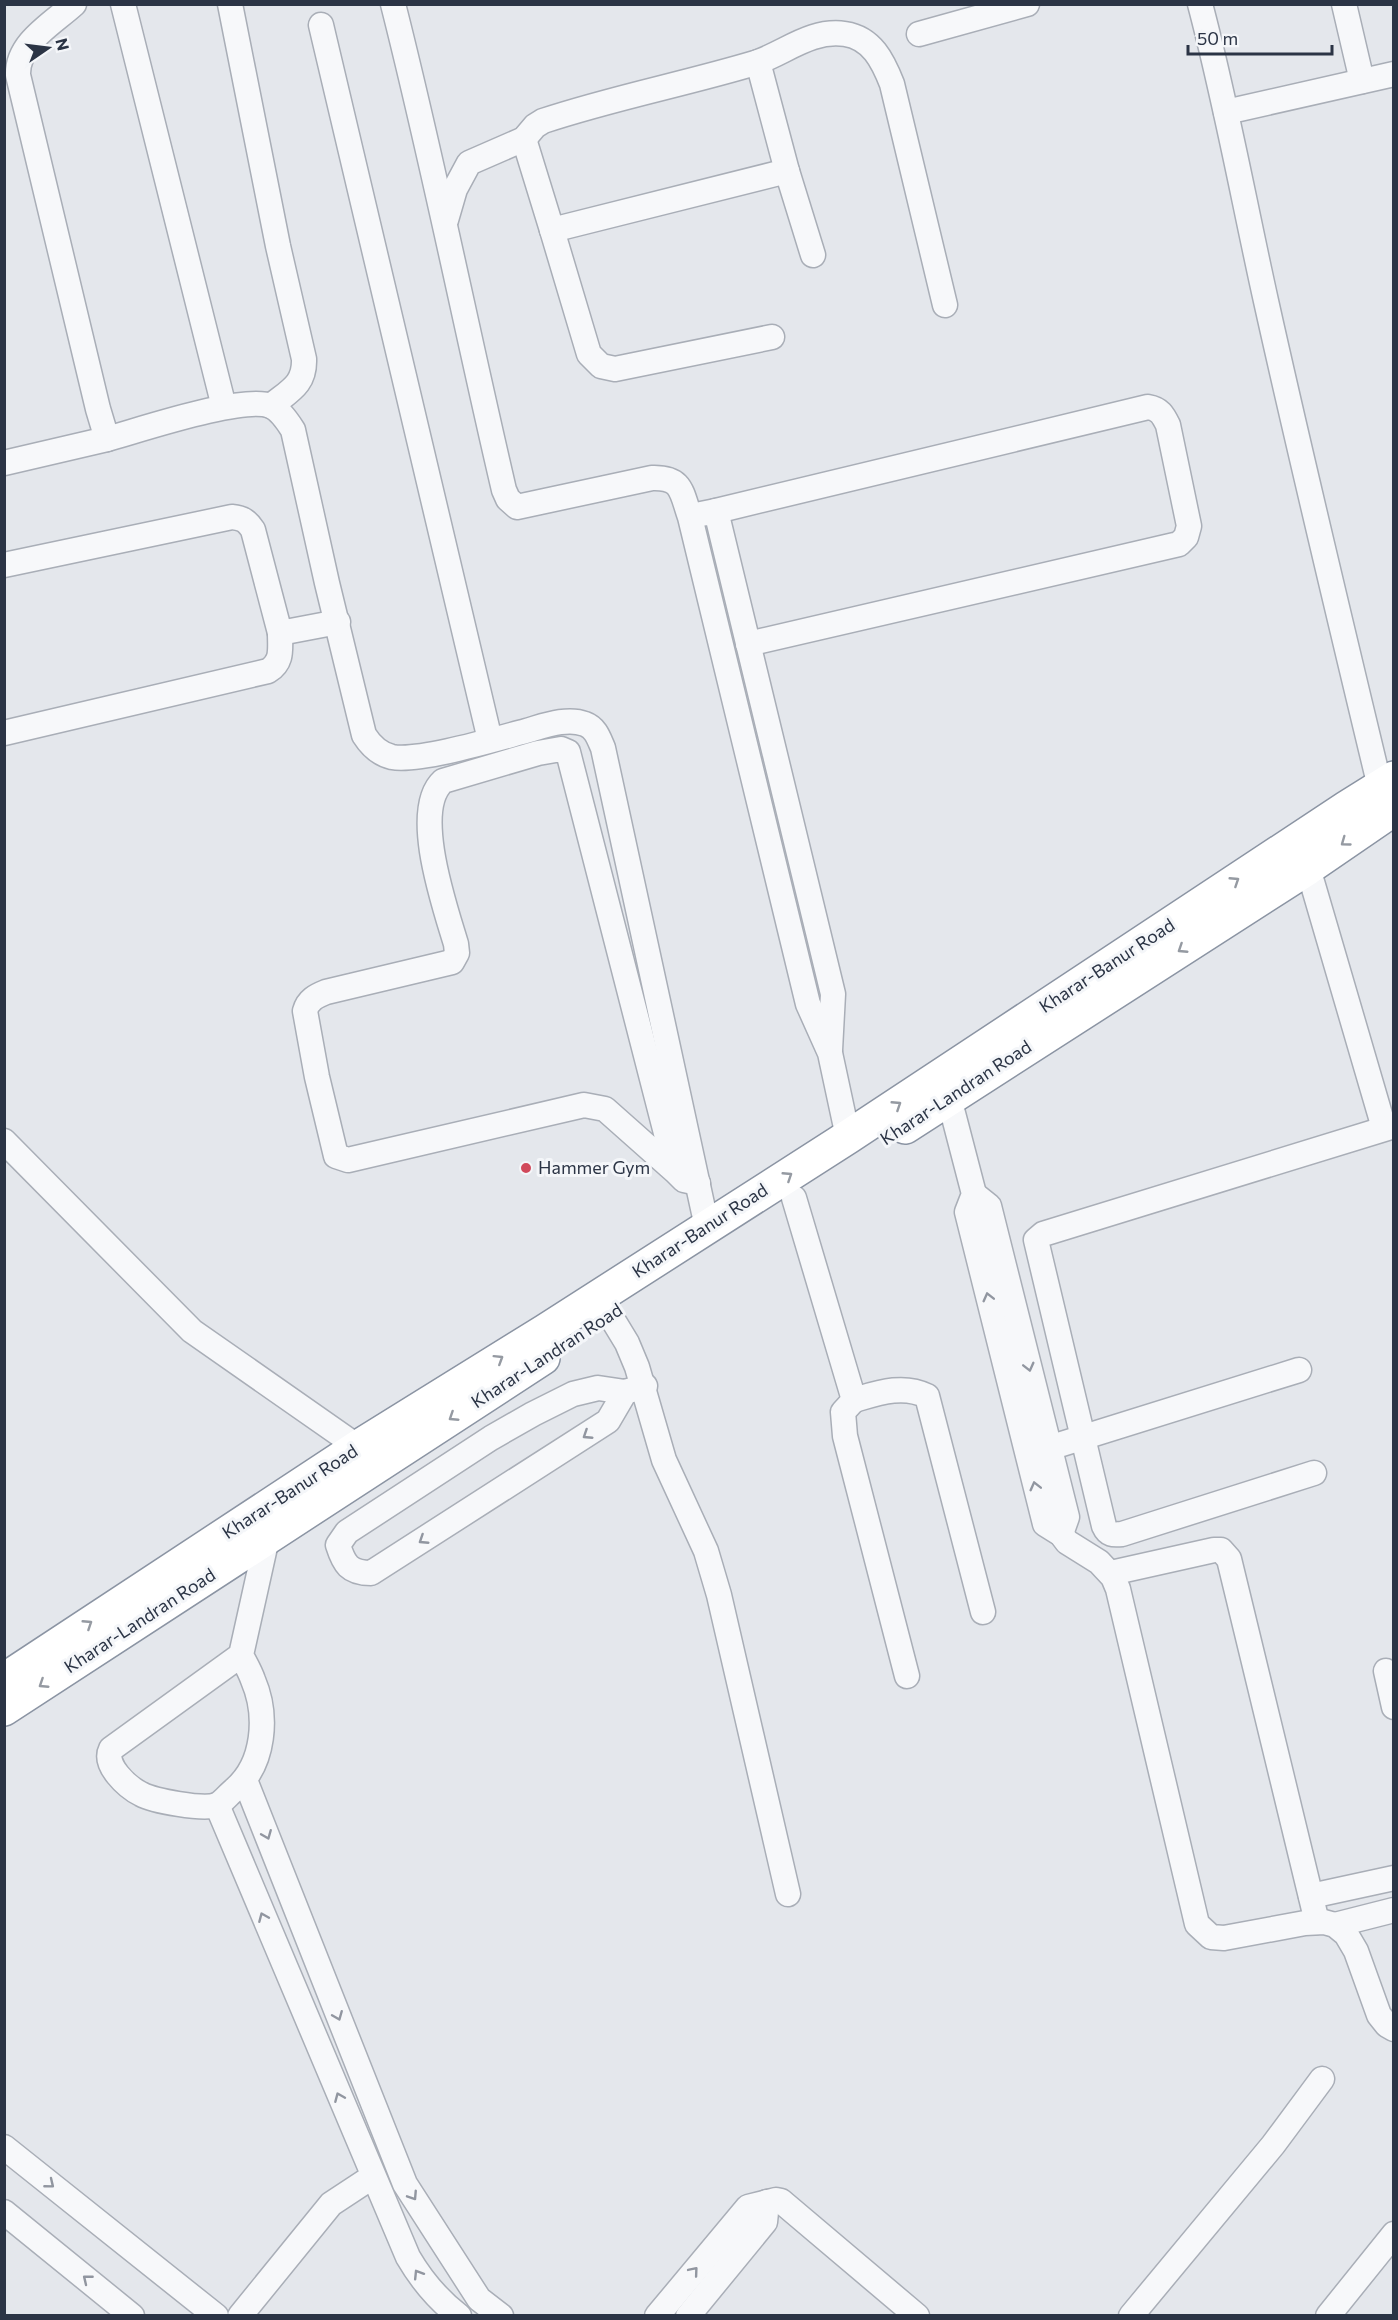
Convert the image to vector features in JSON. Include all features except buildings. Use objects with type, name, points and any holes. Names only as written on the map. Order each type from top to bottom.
[{"type":"highway","name":"Kharar-Landran Road","points":[[4,1709],[267,1538],[366,1457],[610,1315],[794,1198],[822,1167],[949,1098],[1308,868],[1389,796]]},
{"type":"highway","name":"Kharar-Banur Road","points":[[4,1680],[366,1457],[707,1227],[822,1167],[848,1137],[1389,796]]},
{"type":"street","points":[[74,4],[26,46],[20,59],[18,75],[107,439]]},
{"type":"street","points":[[123,4],[224,407]]},
{"type":"street","points":[[230,4],[278,246],[303,358],[304,369],[301,379],[271,406]]},
{"type":"street","points":[[393,4],[445,223],[467,333],[504,490],[517,507],[651,478],[666,477],[680,489],[690,517],[808,1004],[830,1053],[848,1137]]},
{"type":"street","points":[[919,34],[1027,4]]},
{"type":"street","points":[[1200,4],[1226,112],[1268,309],[1389,796]]},
{"type":"street","points":[[1344,4],[1362,81]]},
{"type":"street","points":[[321,25],[490,741]]},
{"type":"street","points":[[445,223],[455,189],[469,163],[524,139],[535,126],[553,117],[758,62],[796,42],[824,35],[843,34],[863,39],[877,54],[892,84],[945,305]]},
{"type":"street","points":[[758,62],[787,171],[813,255]]},
{"type":"street","points":[[1226,112],[1394,74]]},
{"type":"street","points":[[524,139],[589,354],[601,366],[615,369],[772,337]]},
{"type":"street","points":[[552,230],[787,171]]},
{"type":"street","points":[[4,463],[107,439],[224,407],[250,404],[271,406],[284,417],[293,430],[364,735],[372,748],[392,757],[415,757],[490,741],[553,724],[586,724],[597,733],[603,748],[707,1227]]},
{"type":"street","points":[[690,517],[1148,407],[1156,408],[1168,425],[1189,526],[1186,537],[1179,544],[748,644]]},
{"type":"street","points":[[716,511],[833,994],[830,1053]]},
{"type":"street","points":[[4,565],[240,517],[248,521],[253,530],[280,633],[280,660],[268,671],[4,733]]},
{"type":"street","points":[[280,633],[338,622]]},
{"type":"street","points":[[676,1172],[571,755],[566,749],[561,748],[443,781],[435,788],[431,799],[430,830],[433,859],[456,944],[455,958],[452,962],[326,992],[310,1001],[305,1011],[317,1077],[336,1156],[348,1160],[584,1106],[593,1106],[605,1109],[684,1180],[698,1183]]},
{"type":"street","points":[[988,1251],[1389,1127],[1308,868]]},
{"type":"street","points":[[949,1098],[974,1194],[967,1212],[988,1251],[1049,1448],[1067,1517],[1061,1534]]},
{"type":"street","points":[[4,1141],[192,1331],[366,1457]]},
{"type":"street","points":[[794,1198],[854,1400]]},
{"type":"street","points":[[1038,1236],[1036,1245],[1107,1531],[1114,1535],[1314,1473]]},
{"type":"street","points":[[988,1251],[1045,1524],[1061,1534],[1067,1542],[1099,1562],[1111,1573],[1118,1589],[1197,1924],[1211,1936],[1224,1938],[1326,1924],[1394,1910]]},
{"type":"street","points":[[610,1315],[627,1343],[635,1389],[664,1460],[706,1551],[719,1595],[788,1894]]},
{"type":"street","points":[[1049,1448],[1299,1370]]},
{"type":"street","points":[[598,1388],[635,1389],[608,1421],[371,1573],[350,1570],[341,1556],[338,1545],[347,1532],[491,1438],[533,1414],[573,1394],[598,1388]]},
{"type":"street","points":[[908,1676],[845,1436],[843,1412],[854,1400],[901,1389],[916,1390],[927,1396],[983,1612]]},
{"type":"street","points":[[241,1655],[111,1749],[108,1755],[113,1770],[141,1794],[183,1806],[217,1805],[245,1780],[260,1749],[262,1712],[254,1680],[241,1655],[267,1538]]},
{"type":"street","points":[[1111,1573],[1214,1550],[1221,1551],[1229,1558],[1311,1896],[1326,1924],[1346,1934],[1356,1951],[1379,2015],[1387,2025],[1394,2029]]},
{"type":"street","points":[[1386,1671],[1394,1707]]},
{"type":"street","points":[[245,1780],[405,2184],[479,2299],[501,2316]]},
{"type":"street","points":[[217,1805],[372,2177],[408,2257],[423,2282],[459,2316]]},
{"type":"street","points":[[1311,1896],[1394,1878]]},
{"type":"street","points":[[1131,2316],[1273,2145],[1322,2079]]},
{"type":"street","points":[[4,2147],[216,2316]]},
{"type":"street","points":[[240,2316],[332,2204],[372,2177]]},
{"type":"street","points":[[657,2316],[748,2207],[781,2201],[917,2316]]},
{"type":"street","points":[[688,2316],[765,2222],[767,2202]]},
{"type":"street","points":[[4,2212],[132,2316]]},
{"type":"street","points":[[1328,2316],[1394,2234]]},
{"type":"place","name":"Hammer Gym","points":[[526,1168]]}]
